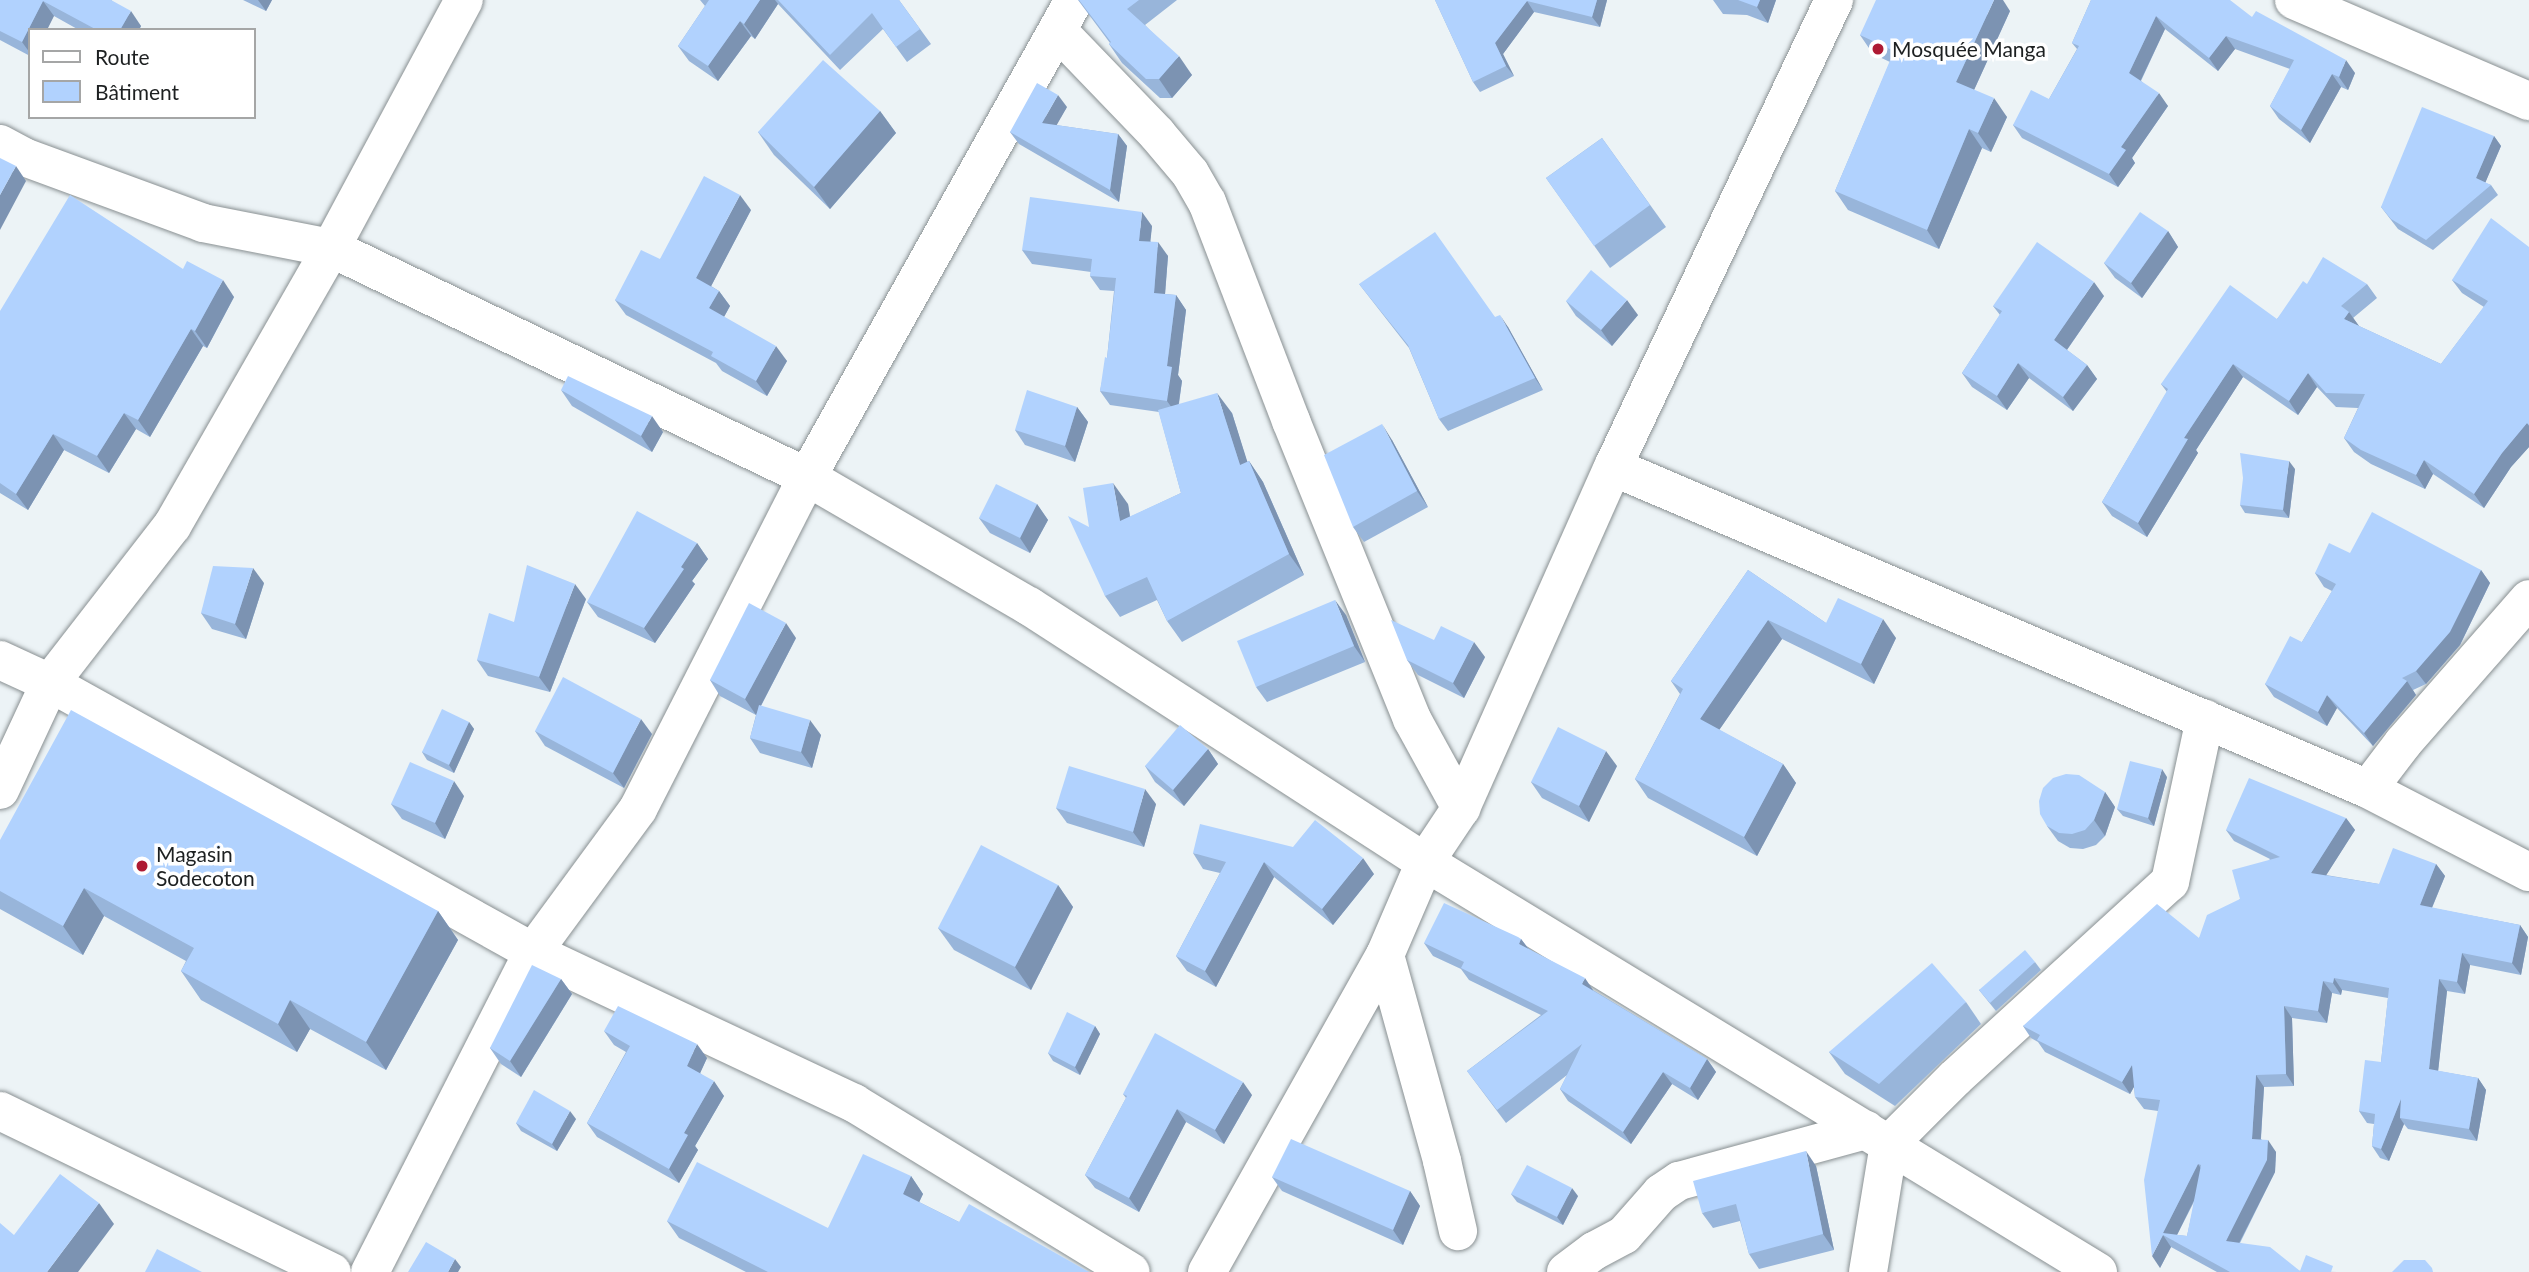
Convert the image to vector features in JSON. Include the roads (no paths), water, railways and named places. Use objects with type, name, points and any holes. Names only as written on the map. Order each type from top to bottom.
[{"type":"street","points":[[0,790],[50,682],[172,526],[331,248],[464,0]]},
{"type":"street","points":[[1207,1272],[1385,955],[1425,862],[1461,808],[1613,467],[1835,0]]},
{"type":"street","points":[[2309,3],[2529,101]]},
{"type":"street","points":[[370,1272],[533,952],[638,809],[807,477],[1066,16],[1190,173],[1208,202],[1292,421],[1412,719],[1461,808]]},
{"type":"street","points":[[0,144],[24,157],[203,223],[331,248],[807,477],[1029,606],[1425,862],[2098,1272]]},
{"type":"street","points":[[1613,467],[2368,789],[2529,872]]},
{"type":"street","points":[[2368,789],[2403,743],[2529,598]]},
{"type":"street","points":[[0,660],[50,682],[533,952],[854,1103],[1131,1272]]},
{"type":"street","points":[[1566,1272],[1594,1251],[1624,1235],[1645,1215],[1661,1193],[1679,1181],[1877,1137],[1955,1078],[2170,882],[2205,719]]},
{"type":"street","points":[[1385,955],[1442,1161],[1458,1231]]},
{"type":"street","points":[[0,1111],[332,1272]]},
{"type":"street","points":[[1868,1272],[1877,1137]]},
{"type":"place","name":"Mosquée Manga","points":[[1878,49]]},
{"type":"place","name":"Magasin Sodecoton","points":[[142,866]]}]
